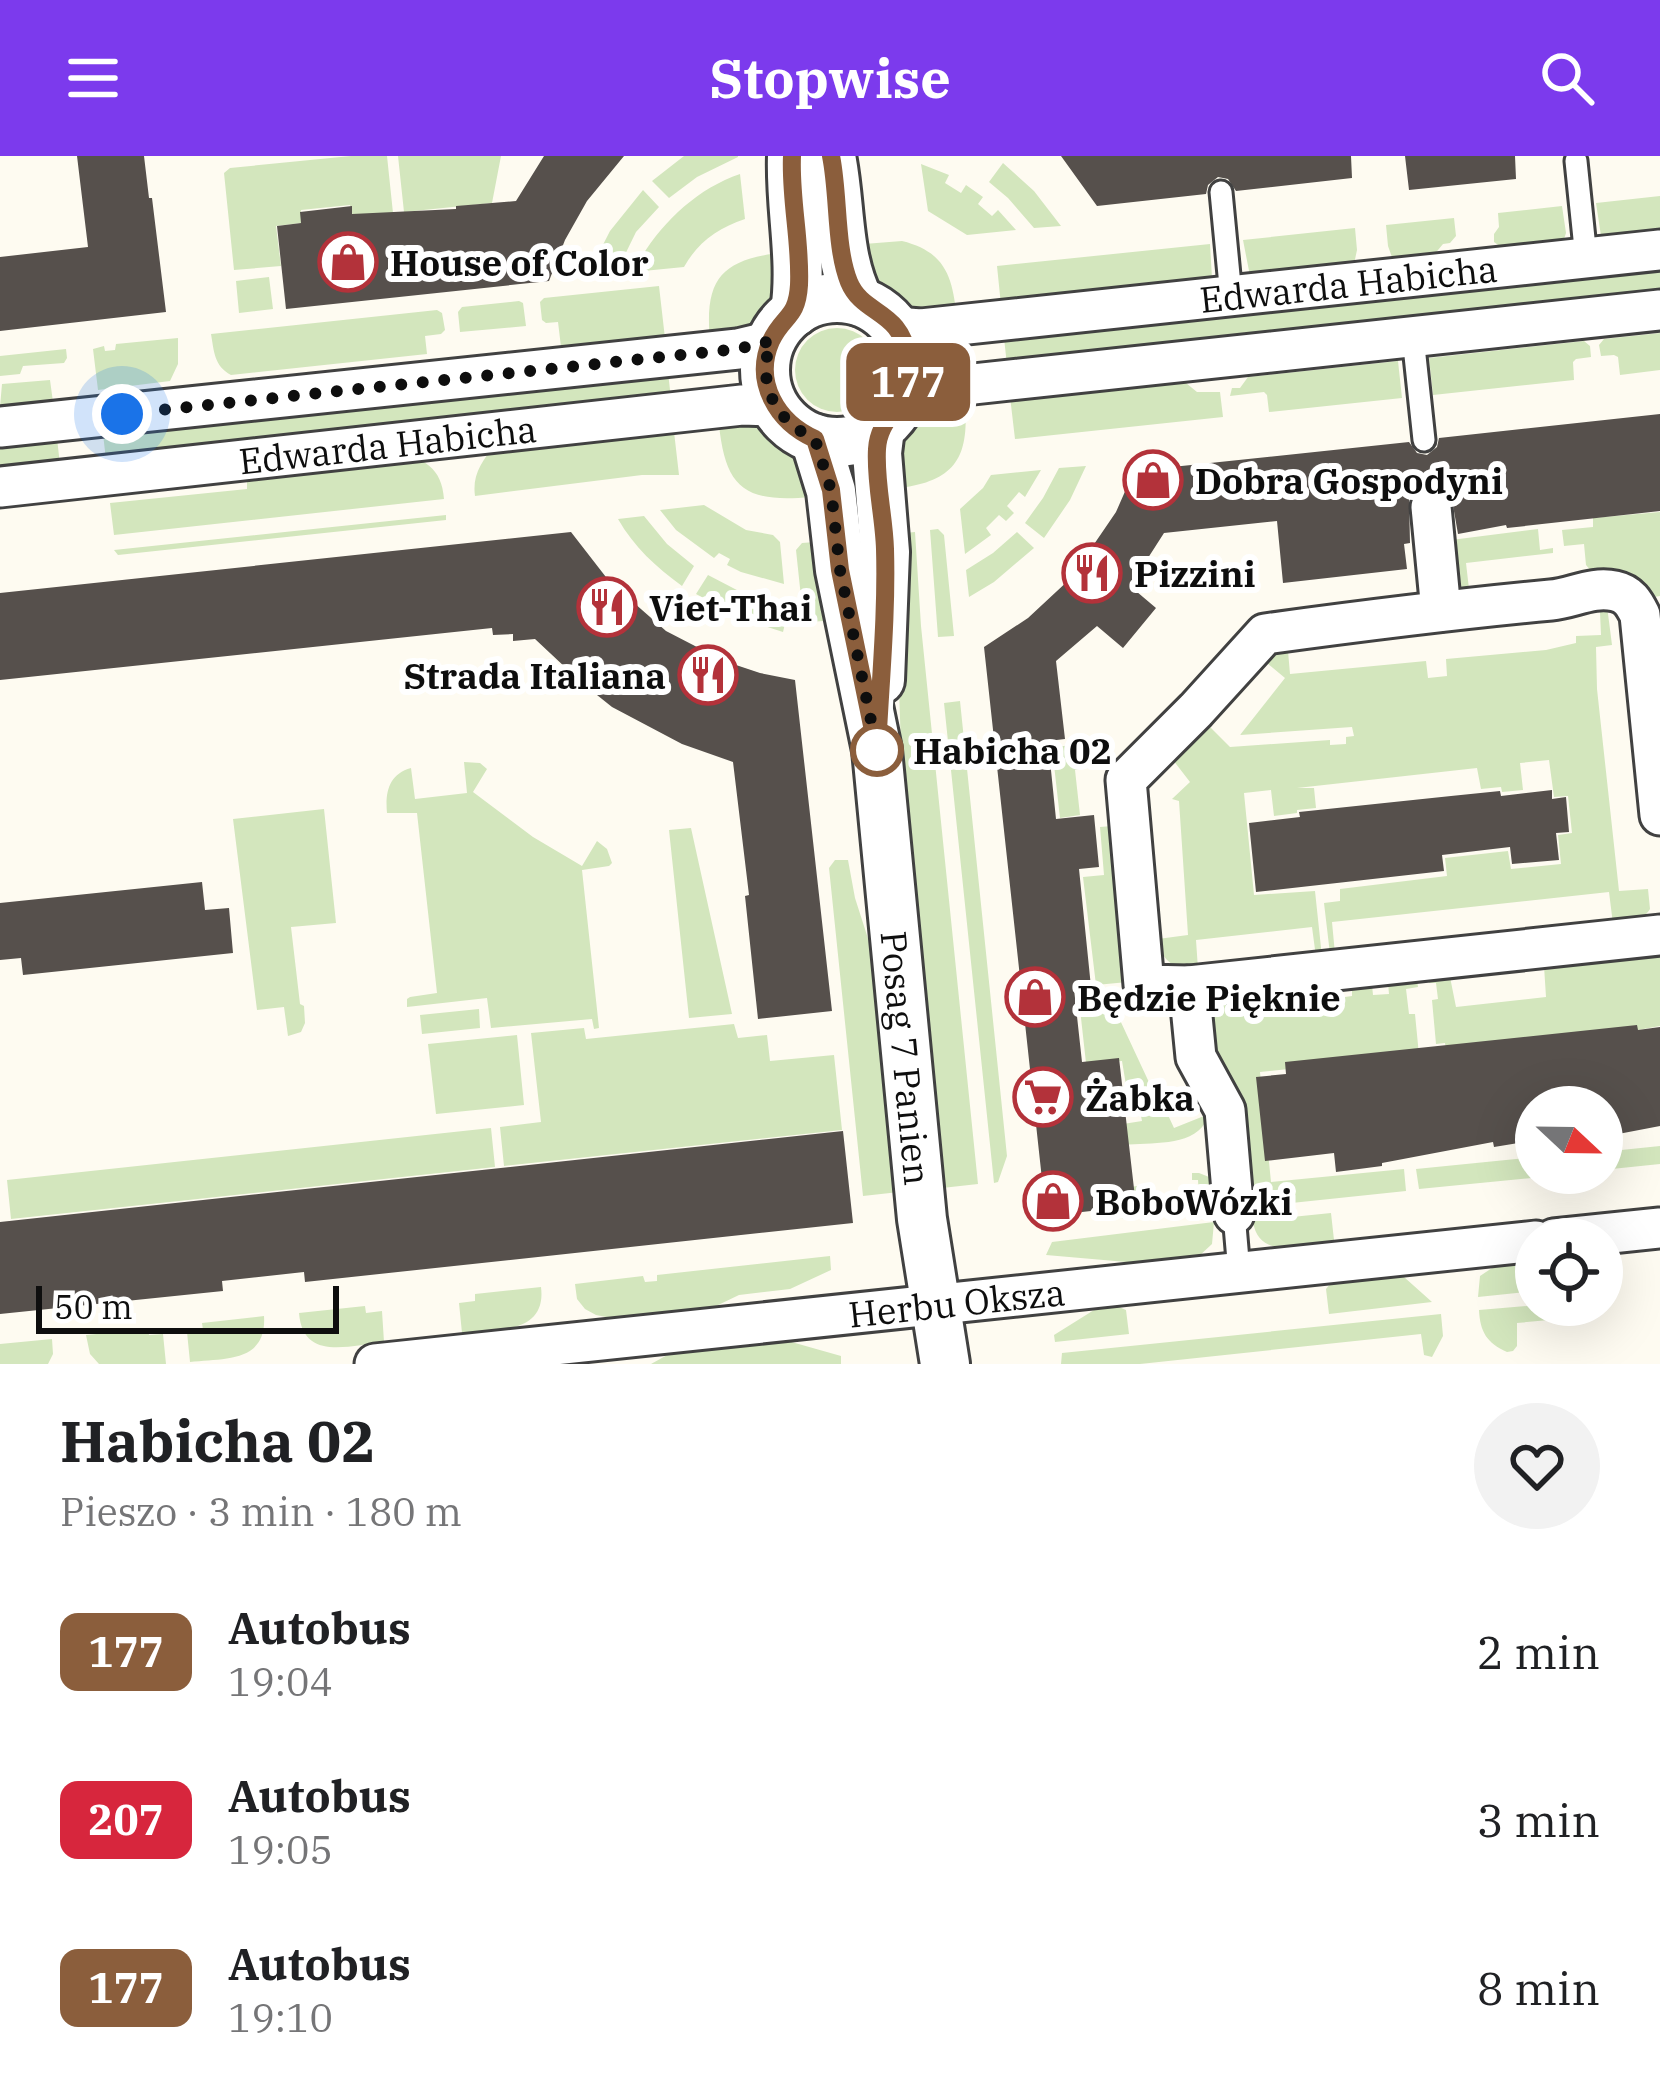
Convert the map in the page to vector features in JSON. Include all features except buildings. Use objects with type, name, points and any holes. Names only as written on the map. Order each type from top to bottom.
[{"type":"street","points":[[791,156],[799,287],[765,370],[766,385],[775,406],[795,428],[815,439],[837,442],[852,440],[891,413],[908,384],[909,362],[903,340],[849,282],[831,156]]},
{"type":"street","name":"Edwarda Habicha","points":[[877,314],[935,328],[1660,250]]},
{"type":"street","points":[[783,326],[821,299],[837,297],[877,314]]},
{"type":"street","name":"Edwarda Habicha","points":[[891,413],[926,391],[955,386],[1660,310]]},
{"type":"street","name":"Edwarda Habicha","points":[[0,428],[738,349],[783,326]]},
{"type":"street","name":"Edwarda Habicha","points":[[0,487],[742,405],[775,406]]},
{"type":"street","name":"Posag 7 Panien","points":[[877,750],[886,552],[877,453],[891,413]]},
{"type":"street","name":"Posag 7 Panien","points":[[815,439],[831,490],[840,570],[877,750],[922,1219],[945,1364]]},
{"type":"street","points":[[1431,507],[1441,611]]},
{"type":"street","points":[[1660,815],[1651,642],[1631,598],[1616,591],[1587,590],[1564,598],[1265,634],[1126,780],[1144,985],[1189,986],[1660,935]]},
{"type":"street","points":[[1189,986],[1196,1057],[1225,1110],[1234,1214]]},
{"type":"street","points":[[1623,1232],[1660,1228]]},
{"type":"street","name":"Herbu Oksza","points":[[375,1364],[1515,1243]]},
{"type":"lane","points":[[1576,160],[1586,258]]},
{"type":"lane","points":[[1221,192],[1232,296]]},
{"type":"lane","points":[[1413,337],[1424,440]]},
{"type":"lane","points":[[1234,1214],[1239,1272]]},
{"type":"green space","points":[[387,156],[393,213],[353,217],[350,205],[301,210],[301,223],[276,226],[281,266],[234,270],[224,173],[230,168]]},
{"type":"green space","points":[[398,156],[501,156],[492,203],[404,212]]},
{"type":"green space","points":[[684,156],[738,157],[697,177],[669,198],[652,181]]},
{"type":"green space","points":[[1003,163],[1034,191],[1061,226],[1034,228],[989,182]]},
{"type":"green space","points":[[921,164],[949,175],[945,183],[961,193],[966,185],[983,197],[978,204],[992,216],[998,210],[1016,230],[967,235],[928,211]]},
{"type":"green space","points":[[740,174],[745,219],[710,237],[684,267],[633,272],[677,213],[707,190]]},
{"type":"green space","points":[[643,190],[659,207],[636,232],[616,273],[587,276],[610,231]]},
{"type":"green space","points":[[1660,196],[1660,230],[1601,236],[1596,203]]},
{"type":"green space","points":[[1562,206],[1566,233],[1561,248],[1522,253],[1520,245],[1501,247],[1494,242],[1498,213]]},
{"type":"green space","points":[[1454,218],[1456,236],[1428,262],[1393,260],[1386,225]]},
{"type":"green space","points":[[1355,228],[1354,264],[1250,276],[1243,240]]},
{"type":"green space","points":[[902,241],[929,252],[945,269],[957,320],[912,312],[885,290],[864,244]]},
{"type":"green space","points":[[1210,244],[1212,278],[1109,289],[1002,315],[997,266]]},
{"type":"green space","points":[[786,252],[768,313],[747,328],[710,341],[710,301],[722,275],[747,260]]},
{"type":"green space","points":[[1660,268],[1660,295],[1007,365],[1004,338]]},
{"type":"green space","points":[[269,277],[273,309],[239,313],[236,281]]},
{"type":"green space","points":[[659,286],[666,347],[561,347],[558,322],[542,320],[540,302],[544,298]]},
{"type":"green space","points":[[519,301],[526,326],[460,332],[462,307]]},
{"type":"green space","points":[[437,310],[445,330],[425,336],[427,354],[231,375],[218,363],[211,334]]},
{"type":"green space","points":[[837,328],[867,340],[879,370],[867,400],[837,412],[807,400],[795,370],[807,340]]},
{"type":"green space","points":[[1660,333],[1660,370],[1620,375],[1618,357],[1601,356],[1599,345],[1604,339]]},
{"type":"green space","points":[[178,338],[178,364],[170,381],[98,390],[93,349],[115,350],[116,344]]},
{"type":"green space","points":[[1584,341],[1591,357],[1573,362],[1574,380],[1433,395],[1429,358]]},
{"type":"green space","points":[[66,349],[64,363],[23,366],[20,374],[0,376],[0,356]]},
{"type":"green space","points":[[1398,361],[1402,398],[1269,412],[1264,392],[1230,396],[1232,388],[1240,388],[1248,377]]},
{"type":"green space","points":[[668,372],[671,399],[106,460],[103,434]]},
{"type":"green space","points":[[50,380],[53,402],[0,407],[2,384]]},
{"type":"green space","points":[[1186,383],[1197,392],[1220,392],[1223,417],[1015,439],[1009,388],[1102,385],[1104,392]]},
{"type":"green space","points":[[964,393],[965,434],[955,463],[931,480],[890,489],[903,431],[935,401]]},
{"type":"green space","points":[[718,415],[756,422],[777,435],[798,464],[811,497],[767,497],[740,485],[725,458]]},
{"type":"green space","points":[[673,423],[679,475],[642,475],[475,496],[479,469],[495,445]]},
{"type":"green space","points":[[57,438],[60,465],[0,471],[0,444]]},
{"type":"green space","points":[[396,453],[430,466],[440,479],[444,499],[114,535],[110,503],[247,489],[247,481],[340,471]]},
{"type":"green space","points":[[1086,466],[1044,538],[1025,523],[1059,468]]},
{"type":"green space","points":[[1041,470],[1025,497],[1019,492],[1007,506],[1014,513],[1006,521],[999,515],[986,528],[991,535],[965,554],[960,509],[991,475]]},
{"type":"green space","points":[[704,505],[746,530],[773,535],[780,542],[784,584],[741,572],[727,565],[730,559],[719,553],[714,558],[676,530],[660,510]]},
{"type":"green space","points":[[1660,512],[1660,596],[1592,572],[1586,565],[1584,544],[1564,546],[1562,530],[1593,527],[1593,518]]},
{"type":"green space","points":[[446,515],[446,520],[118,555],[114,550]]},
{"type":"green space","points":[[644,516],[694,566],[682,586],[646,556],[618,519]]},
{"type":"green space","points":[[938,529],[944,535],[954,636],[938,637],[930,530]]},
{"type":"green space","points":[[1538,529],[1540,550],[1553,548],[1553,553],[1466,563],[1469,589],[1462,594],[1457,589],[1451,540]]},
{"type":"green space","points":[[915,532],[978,1184],[942,1188],[903,810],[894,534]]},
{"type":"green space","points":[[1017,532],[1034,548],[969,597],[966,570]]},
{"type":"green space","points":[[815,542],[823,621],[809,622],[803,616],[796,550],[802,543]]},
{"type":"green space","points":[[708,575],[758,601],[789,607],[783,632],[745,620],[696,594]]},
{"type":"green space","points":[[1607,606],[1612,645],[1596,647],[1597,689],[1619,891],[1648,889],[1650,909],[1643,917],[1613,924],[1609,892],[1332,922],[1335,954],[1330,954],[1324,903],[1340,901],[1340,889],[1447,876],[1445,858],[1508,851],[1511,869],[1561,864],[1558,835],[1572,833],[1568,796],[1554,797],[1549,760],[1520,763],[1523,790],[1481,789],[1477,768],[1297,788],[1314,788],[1316,808],[1274,816],[1271,790],[1244,793],[1254,895],[1315,891],[1322,957],[1316,957],[1312,927],[1196,940],[1198,969],[1167,959],[1158,939],[1188,935],[1179,801],[1172,799],[1190,782],[1173,760],[1206,723],[1230,747],[1330,740],[1330,745],[1346,744],[1346,737],[1354,736],[1352,727],[1240,735],[1285,678],[1267,663],[1268,654],[1281,647],[1288,651],[1290,674],[1426,661],[1428,678],[1447,676],[1446,659],[1546,650],[1576,643],[1576,636],[1601,635],[1600,612],[1576,613]]},
{"type":"green space","points":[[960,701],[1007,1156],[994,1183],[944,703]]},
{"type":"green space","points":[[1087,744],[1104,765],[1075,770],[1080,815],[1060,818],[1052,747]]},
{"type":"green space","points":[[464,762],[480,763],[487,769],[473,792],[533,837],[582,866],[597,841],[607,849],[609,866],[582,870],[599,1028],[594,1029],[592,1019],[491,1028],[487,998],[407,1007],[410,997],[437,993],[417,813],[387,813],[388,791],[393,779],[411,768],[415,799],[467,793]]},
{"type":"green space","points":[[324,809],[336,923],[291,927],[305,1023],[301,1032],[288,1036],[284,1007],[257,1010],[233,819]]},
{"type":"green space","points":[[1112,826],[1138,981],[1096,985],[1083,877],[1104,875],[1100,827]]},
{"type":"green space","points":[[691,828],[732,1014],[689,1018],[669,830]]},
{"type":"green space","points":[[835,860],[848,860],[872,951],[899,1192],[863,1196],[829,868]]},
{"type":"green space","points":[[1660,953],[1660,1026],[1446,1051],[1445,1043],[1436,1044],[1432,1000],[1438,999],[1436,983],[1429,983],[1429,978],[1450,977],[1456,1007],[1546,997],[1544,966]]},
{"type":"green space","points":[[1417,980],[1418,987],[1406,989],[1409,1014],[1415,1014],[1419,1055],[1260,1072],[1271,1182],[1404,1169],[1406,1191],[1253,1207],[1243,1112],[1210,1037],[1211,1022],[1219,1009],[1236,997],[1336,988],[1338,998],[1352,996],[1352,987],[1372,985],[1373,995],[1389,994],[1388,983]]},
{"type":"green space","points":[[1135,991],[1112,1003],[1154,1093],[1128,1097],[1122,1061],[1086,1063],[1079,1000],[1084,1011],[1101,1007],[1100,996]]},
{"type":"green space","points":[[479,1009],[480,1028],[422,1034],[420,1015]]},
{"type":"green space","points":[[734,1024],[738,1038],[767,1035],[770,1061],[834,1055],[842,1130],[504,1166],[500,1127],[541,1122],[531,1033],[584,1028],[586,1039]]},
{"type":"green space","points":[[517,1035],[524,1105],[436,1114],[428,1044]]},
{"type":"green space","points":[[1161,1100],[1174,1128],[1204,1116],[1205,1123],[1180,1140],[1124,1145],[1123,1124],[1142,1121],[1140,1111]]},
{"type":"green space","points":[[491,1128],[495,1167],[11,1219],[7,1180]]},
{"type":"green space","points":[[1660,1146],[1660,1164],[1623,1168],[1623,1150]]},
{"type":"green space","points":[[1515,1159],[1515,1180],[1419,1189],[1416,1169]]},
{"type":"green space","points":[[1192,1173],[1209,1177],[1214,1211],[1122,1219],[1118,1189],[1137,1186],[1140,1206],[1199,1199],[1198,1180],[1192,1180]]},
{"type":"green space","points":[[1331,1213],[1334,1240],[1294,1248],[1263,1241],[1253,1221]]},
{"type":"green space","points":[[1214,1222],[1212,1244],[1198,1257],[1138,1263],[1046,1255],[1052,1242]]},
{"type":"green space","points":[[830,1256],[831,1270],[790,1289],[739,1295],[714,1307],[611,1318],[585,1309],[577,1299],[575,1284],[643,1276],[645,1282],[657,1281],[657,1275]]},
{"type":"green space","points":[[1515,1262],[1515,1293],[1478,1297],[1480,1276],[1498,1264]]},
{"type":"green space","points":[[1404,1277],[1432,1302],[1329,1314],[1326,1289],[1330,1284]]},
{"type":"green space","points":[[541,1287],[541,1302],[527,1321],[503,1330],[462,1333],[459,1303],[475,1301],[475,1294]]},
{"type":"green space","points":[[1102,1305],[1126,1310],[1129,1334],[1055,1342],[1054,1335]]},
{"type":"green space","points":[[365,1306],[366,1313],[382,1311],[384,1342],[330,1347],[309,1339],[302,1328],[299,1313]]},
{"type":"green space","points":[[1515,1307],[1517,1346],[1513,1351],[1490,1341],[1479,1310]]},
{"type":"green space","points":[[1441,1314],[1443,1336],[1432,1357],[1424,1355],[1421,1334],[1140,1364],[1061,1364],[1062,1353]]},
{"type":"green space","points":[[264,1316],[263,1331],[251,1350],[229,1358],[190,1362],[187,1332],[203,1330],[202,1323]]},
{"type":"green space","points":[[148,1329],[149,1335],[163,1334],[166,1364],[99,1364],[90,1354],[86,1335]]},
{"type":"green space","points":[[52,1339],[48,1364],[0,1364],[0,1344]]},
{"type":"green space","points":[[788,1341],[841,1356],[841,1364],[651,1364],[669,1354]]},
{"type":"bus line","name":"177","points":[[792,156],[799,287],[795,312],[768,348],[766,385],[784,418],[815,439],[826,470],[840,570],[877,750],[886,552],[877,453],[880,428],[896,412],[905,391],[909,362],[895,327],[879,311],[859,301],[849,282],[831,156]]},
{"type":"place","name":"House of Color","points":[[348,262]]},
{"type":"place","name":"Dobra Gospodyni","points":[[1153,480]]},
{"type":"place","name":"Pizzini","points":[[1092,573]]},
{"type":"place","name":"Viet-Thai","points":[[607,607]]},
{"type":"place","name":"Strada Italiana","points":[[708,675]]},
{"type":"place","name":"Habicha 02","points":[[877,750]]},
{"type":"place","name":"Będzie Pięknie","points":[[1035,997]]},
{"type":"place","name":"Żabka","points":[[1043,1097]]},
{"type":"place","name":"BoboWózki","points":[[1053,1201]]},
{"type":"route","points":[[122,414],[738,349],[771,341],[765,370],[771,400],[789,424],[815,439],[826,470],[840,570],[877,750]]}]
